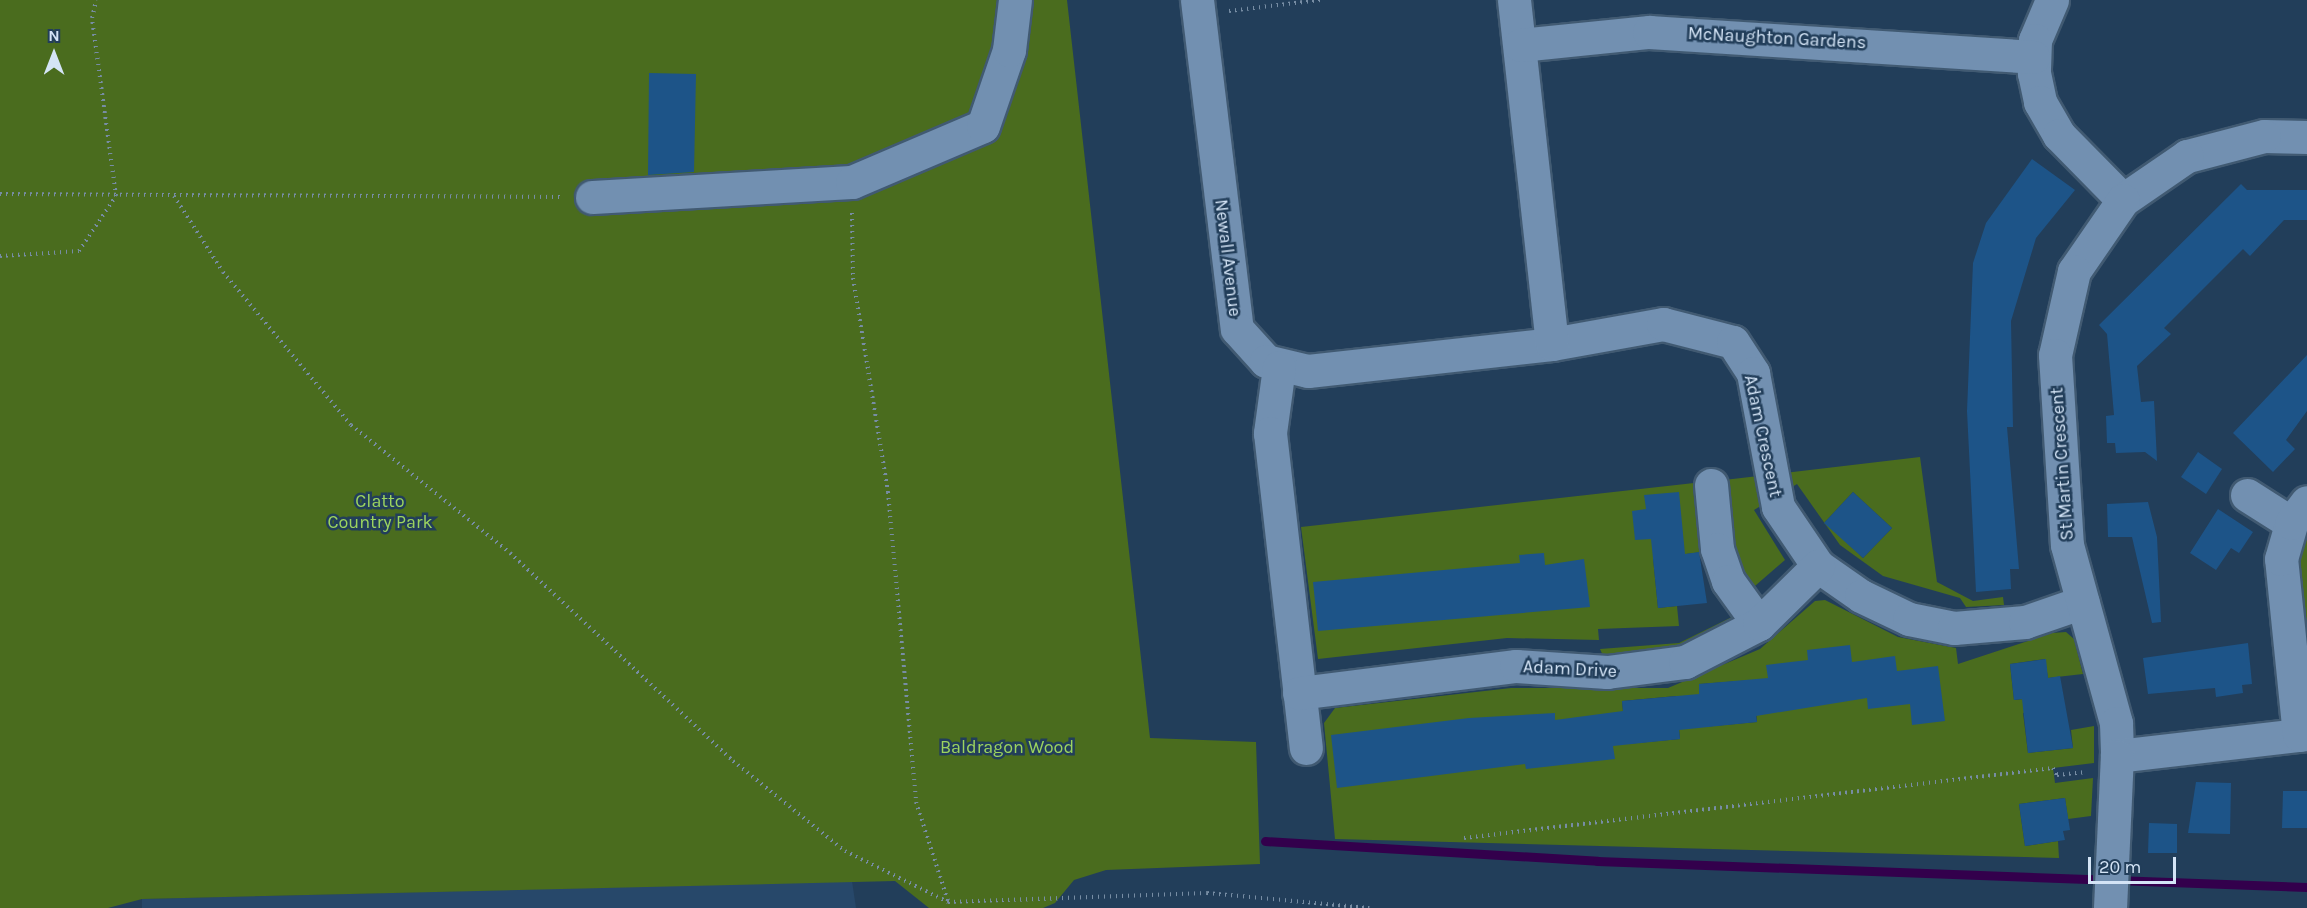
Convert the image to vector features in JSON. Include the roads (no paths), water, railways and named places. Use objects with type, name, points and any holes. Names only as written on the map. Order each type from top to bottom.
[{"type":"street","points":[[592,197],[852,182],[983,126],[1009,50],[1015,0]]},
{"type":"street","points":[[1514,0],[1552,344]]},
{"type":"street","points":[[2052,0],[2033,57],[2036,88],[2048,119],[2123,200]]},
{"type":"street","name":"Newall Avenue","points":[[1198,7],[1237,329],[1254,352],[1279,367]]},
{"type":"street","name":"McNaughton Gardens","points":[[1520,45],[1649,32],[2033,57]]},
{"type":"street","name":"St Martin Crescent","points":[[2110,908],[2116,723],[2083,602],[2062,509],[2055,355],[2074,271],[2123,200],[2187,156],[2264,136],[2307,137]]},
{"type":"street","name":"Adam Crescent","points":[[1279,367],[1308,371],[1552,344],[1663,324],[1733,342],[1753,373],[1778,507],[1818,566],[1861,596],[1909,619],[1954,628],[2025,622],[2083,602]]},
{"type":"street","points":[[1279,367],[1270,433],[1306,748]]},
{"type":"street","points":[[1711,485],[1717,549],[1728,581],[1759,624]]},
{"type":"street","points":[[2116,762],[2303,735],[2282,599],[2281,559],[2299,512],[2247,495]]},
{"type":"street","name":"Adam Drive","points":[[1299,693],[1516,666],[1642,670],[1717,649],[1759,624],[1818,566]]},
{"type":"waterway","points":[[1265,841],[1597,861],[2307,887]]},
{"type":"park label","name":"Clatto Country Park","points":[[380,512]]},
{"type":"park label","name":"Baldragon Wood","points":[[1007,747]]}]
